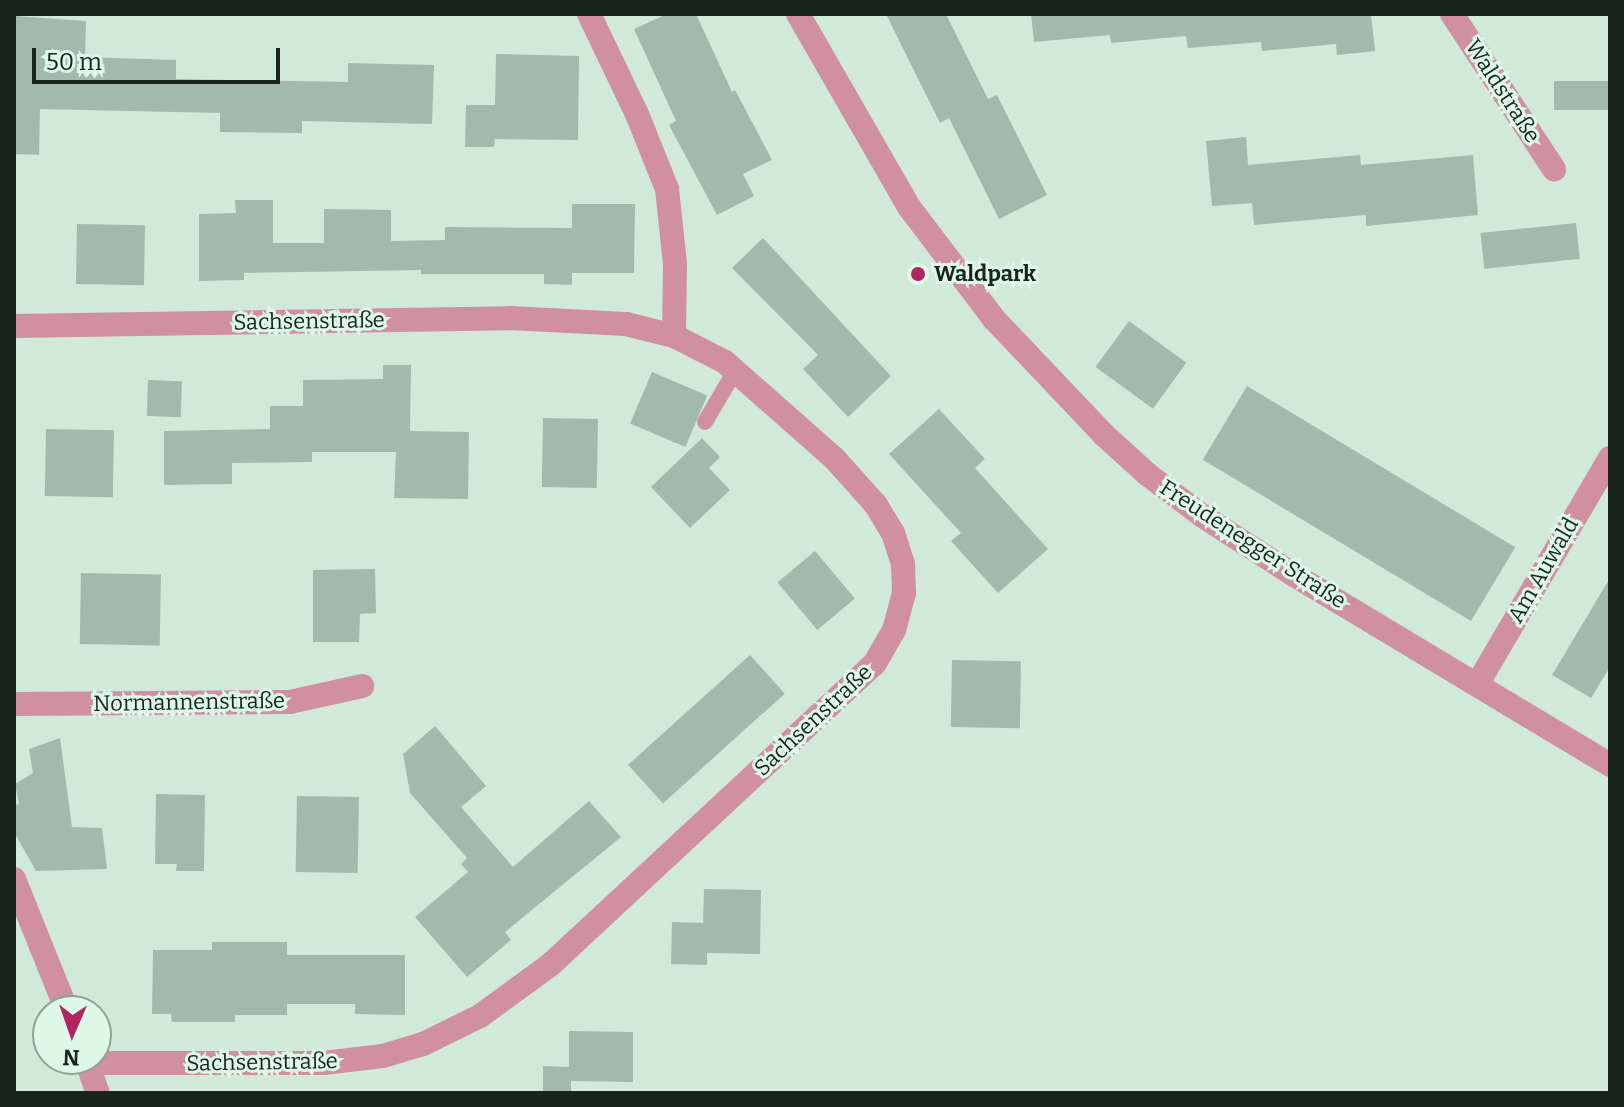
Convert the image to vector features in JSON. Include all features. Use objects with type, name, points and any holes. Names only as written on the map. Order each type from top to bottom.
[{"type":"street","points":[[589,14],[642,125],[667,189],[675,264],[674,336]]},
{"type":"street","name":"Freudenegger Straße","points":[[798,14],[909,207],[994,319],[1073,405],[1147,474],[1204,517],[1294,575],[1610,765]]},
{"type":"street","name":"Waldstraße","points":[[1452,14],[1554,169]]},
{"type":"street","name":"Sachsenstraße","points":[[14,326],[510,318],[626,324],[674,336],[735,371],[834,458],[876,505],[893,533],[903,564],[904,593],[894,630],[874,664],[550,965],[480,1016],[423,1044],[383,1056],[323,1063],[112,1061]]},
{"type":"street","name":"Am Auwald","points":[[1478,683],[1610,458]]},
{"type":"street","name":"Normannenstraße","points":[[14,704],[290,702],[362,686]]},
{"type":"street","points":[[14,879],[61,995]]},
{"type":"lane","points":[[705,422],[735,371]]},
{"type":"building","points":[[667,14],[696,14],[732,92],[735,90],[772,160],[743,174],[754,196],[717,215],[669,125],[676,121],[634,29]]},
{"type":"building","points":[[886,14],[946,14],[988,99],[997,95],[1047,195],[999,219],[949,118],[940,123]]},
{"type":"building","points":[[1031,14],[1371,14],[1375,51],[1337,55],[1336,44],[1262,51],[1261,42],[1188,48],[1186,36],[1111,43],[1110,35],[1034,42]]},
{"type":"building","points":[[14,16],[86,21],[85,57],[176,60],[176,79],[348,82],[348,63],[434,65],[432,124],[302,121],[302,133],[220,132],[220,113],[40,109],[39,155],[14,154]]},
{"type":"building","points":[[496,54],[579,56],[578,140],[495,139],[494,147],[465,147],[466,105],[495,105]]},
{"type":"building","points":[[1554,81],[1610,81],[1610,110],[1554,110]]},
{"type":"building","points":[[1246,137],[1248,165],[1360,155],[1361,165],[1473,155],[1478,215],[1366,226],[1366,215],[1254,225],[1252,203],[1212,206],[1206,141]]},
{"type":"building","points":[[235,200],[273,200],[273,243],[324,243],[324,209],[391,210],[391,241],[445,240],[445,227],[572,228],[572,204],[635,204],[634,273],[572,273],[572,285],[544,284],[544,274],[421,274],[421,270],[244,273],[244,280],[199,281],[199,214],[236,213]]},
{"type":"building","points":[[1576,223],[1580,259],[1484,269],[1481,233]]},
{"type":"building","points":[[77,224],[145,225],[144,285],[76,284]]},
{"type":"building","points":[[763,238],[891,376],[848,417],[803,369],[818,355],[732,268]]},
{"type":"building","points":[[1129,321],[1186,363],[1153,409],[1095,367]]},
{"type":"building","points":[[383,365],[411,365],[410,431],[469,432],[468,499],[394,498],[396,452],[312,452],[312,462],[232,463],[232,484],[164,485],[164,431],[270,429],[270,406],[303,406],[303,380],[383,379]]},
{"type":"building","points":[[652,372],[707,395],[685,447],[630,424]]},
{"type":"building","points":[[148,380],[182,381],[181,417],[147,416]]},
{"type":"building","points":[[1247,386],[1515,547],[1471,621],[1203,460]]},
{"type":"building","points":[[939,409],[985,459],[975,468],[1048,549],[998,593],[951,541],[961,533],[889,454]]},
{"type":"building","points":[[543,418],[598,419],[597,488],[542,487]]},
{"type":"building","points":[[46,429],[114,430],[113,497],[45,496]]},
{"type":"building","points":[[702,438],[720,457],[709,468],[730,490],[690,528],[651,487]]},
{"type":"building","points":[[815,551],[855,598],[817,630],[777,582]]},
{"type":"building","points":[[375,569],[376,613],[360,614],[359,642],[313,642],[313,570]]},
{"type":"building","points":[[81,573],[161,574],[160,645],[80,644]]},
{"type":"building","points":[[1610,578],[1610,667],[1591,698],[1552,675]]},
{"type":"building","points":[[750,655],[785,694],[663,803],[628,765]]},
{"type":"building","points":[[952,660],[1021,661],[1020,728],[951,727]]},
{"type":"building","points":[[435,726],[486,786],[461,807],[513,867],[589,801],[621,837],[505,932],[511,940],[467,977],[415,917],[468,872],[461,864],[467,858],[410,793],[403,754]]},
{"type":"building","points":[[60,738],[72,827],[102,828],[107,869],[36,871],[14,832],[14,805],[19,804],[15,784],[33,773],[29,749]]},
{"type":"building","points":[[156,794],[205,795],[204,871],[176,871],[177,864],[155,864]]},
{"type":"building","points":[[297,796],[359,797],[358,873],[296,872]]},
{"type":"building","points":[[704,889],[761,890],[760,954],[707,953],[707,965],[671,964],[672,922],[703,923]]},
{"type":"building","points":[[212,942],[287,942],[287,955],[405,955],[405,1015],[355,1014],[355,1004],[287,1004],[287,1015],[235,1015],[235,1022],[172,1022],[171,1014],[152,1014],[153,950],[212,950]]},
{"type":"building","points":[[569,1031],[633,1032],[633,1082],[571,1081],[571,1093],[543,1093],[543,1066],[569,1067]]},
{"type":"place","name":"Waldpark","points":[[918,274]]}]
